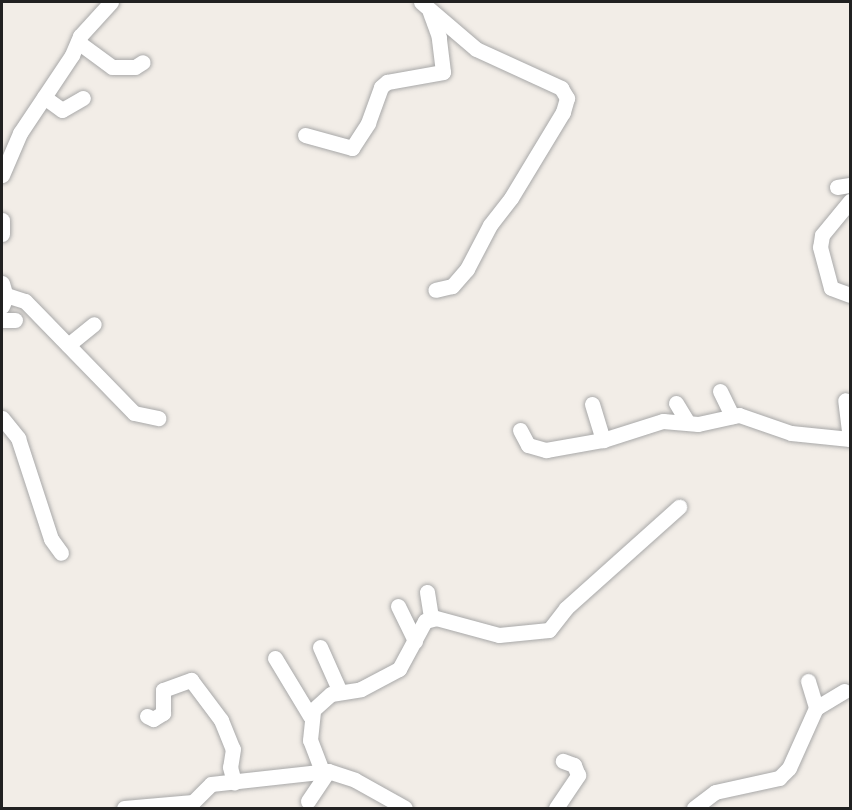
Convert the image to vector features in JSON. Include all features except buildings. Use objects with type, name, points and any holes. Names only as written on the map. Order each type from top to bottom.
[{"type":"street","points":[[2,175],[20,133],[88,24],[111,2]]},
{"type":"street","points":[[305,135],[352,148],[368,123],[381,87],[387,82],[443,72],[439,37],[425,5]]},
{"type":"street","points":[[425,5],[489,57],[561,88],[567,102],[511,198],[489,225],[466,269],[452,286],[435,290]]},
{"type":"street","points":[[78,42],[112,67],[135,67],[143,62]]},
{"type":"street","points":[[44,97],[62,110],[83,98]]},
{"type":"street","points":[[850,201],[822,235],[820,247],[831,288],[850,295]]},
{"type":"street","points":[[2,220],[2,234]]},
{"type":"street","points":[[3,295],[25,301],[134,413],[158,418]]},
{"type":"street","points":[[68,345],[94,324]]},
{"type":"street","points":[[720,391],[732,416]]},
{"type":"street","points":[[520,430],[528,445],[539,450],[603,440],[663,421],[688,423],[745,416],[791,433],[850,439],[844,400]]},
{"type":"street","points":[[676,403],[688,423]]},
{"type":"street","points":[[592,404],[603,440]]},
{"type":"street","points":[[2,418],[18,438],[51,539],[61,553]]},
{"type":"street","points":[[310,716],[320,702],[340,692],[370,686],[399,669],[425,621],[431,617],[500,635],[549,630],[566,608],[679,507]]},
{"type":"street","points":[[427,592],[431,617]]},
{"type":"street","points":[[398,606],[415,641]]},
{"type":"street","points":[[320,647],[340,692]]},
{"type":"street","points":[[275,658],[310,716],[311,749],[325,771],[395,806]]},
{"type":"street","points":[[147,716],[153,719],[164,713],[163,690],[190,680],[221,720],[233,749],[230,767],[234,782]]},
{"type":"street","points":[[808,681],[816,708]]},
{"type":"street","points":[[694,808],[715,792],[779,778],[789,768],[816,708],[844,692]]},
{"type":"street","points":[[556,808],[578,775],[573,765],[564,761]]},
{"type":"street","points":[[124,808],[193,802],[206,786],[325,771]]},
{"type":"street","points":[[308,801],[325,771]]}]
